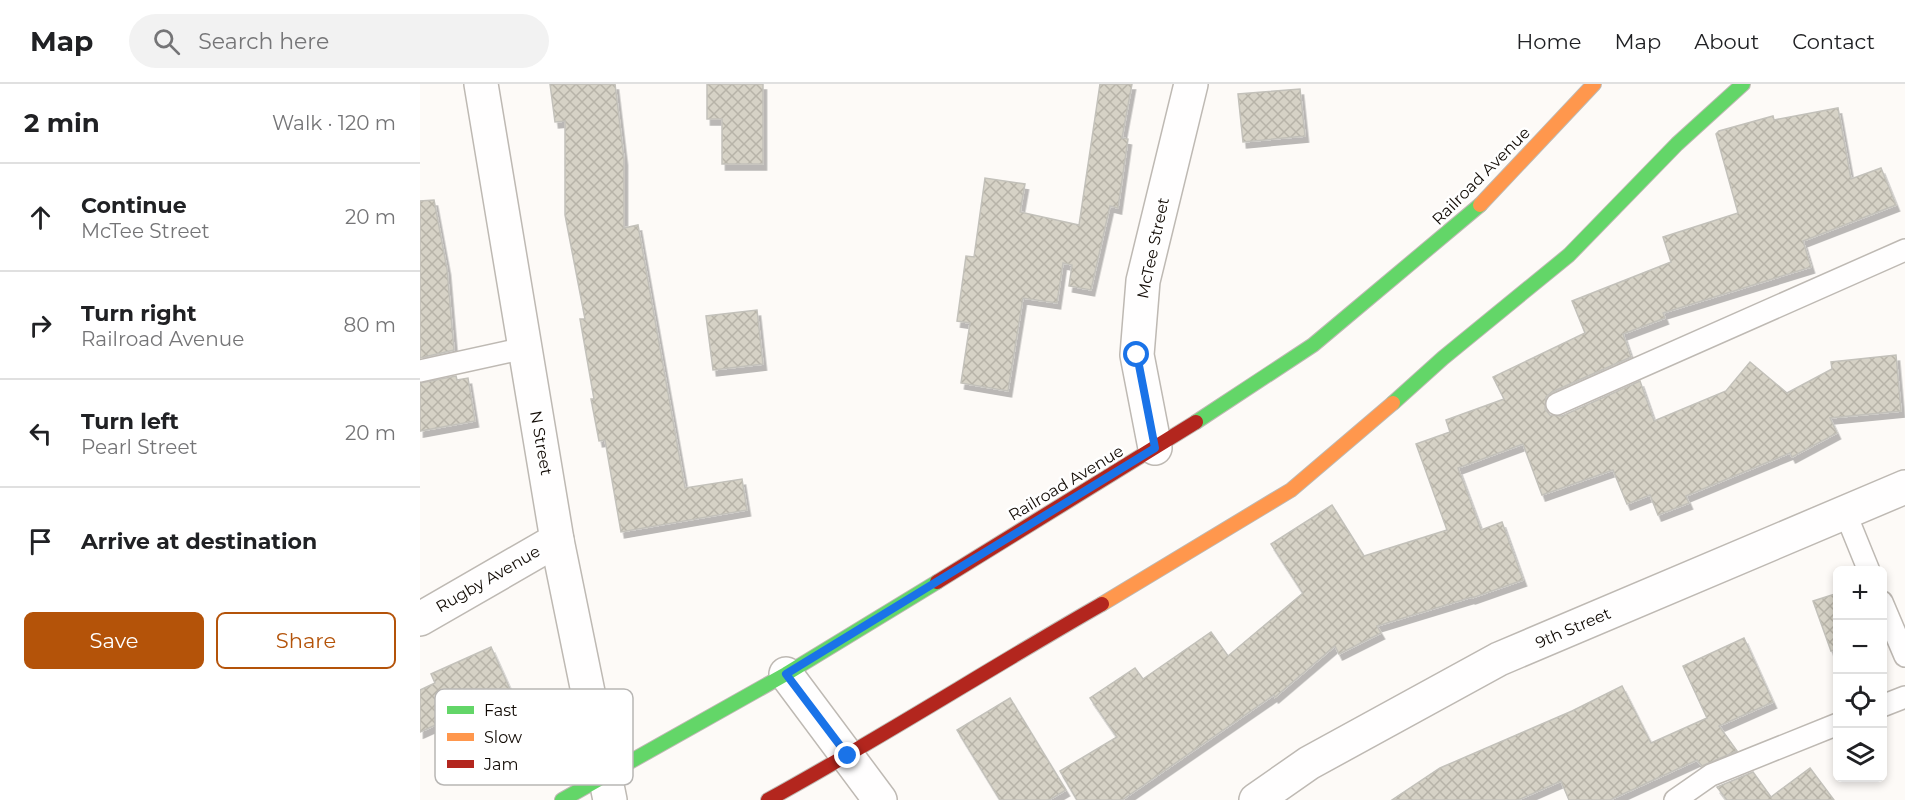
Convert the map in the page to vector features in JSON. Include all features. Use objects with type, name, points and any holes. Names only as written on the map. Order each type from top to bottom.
[{"type":"street","name":"N Street","points":[[481,84],[557,540],[588,689]]},
{"type":"street","name":"McTee Street","points":[[1155,448],[1137,355],[1143,281],[1191,84]]},
{"type":"street","name":"Railroad Avenue","points":[[633,771],[786,674],[1155,448],[1313,345],[1472,213],[1594,84]]},
{"type":"street","points":[[768,800],[848,756],[1291,490],[1378,417],[1443,358],[1569,255],[1677,144],[1743,84]]},
{"type":"street","name":"9th Street","points":[[1256,800],[1309,763],[1498,659],[1905,487]]},
{"type":"street","name":"Rugby Avenue","points":[[420,619],[557,540]]},
{"type":"street","points":[[786,674],[880,800]]},
{"type":"street","name":"Railroad Avenue","points":[[562,800],[608,787]]},
{"type":"lane","points":[[1557,404],[1905,250]]},
{"type":"lane","points":[[420,371],[525,348]]},
{"type":"lane","points":[[1845,512],[1867,566]]},
{"type":"lane","points":[[1887,614],[1905,656]]},
{"type":"lane","points":[[1887,704],[1905,697]]},
{"type":"lane","points":[[1675,800],[1711,776],[1833,726]]},
{"type":"building","points":[[550,84],[615,84],[624,159],[624,228],[638,225],[685,488],[742,479],[747,510],[621,532],[605,440],[599,441],[591,399],[594,399],[580,319],[585,319],[565,215],[565,121],[555,122]]},
{"type":"building","points":[[707,84],[763,84],[763,164],[722,164],[722,119],[707,119]]},
{"type":"building","points":[[1100,84],[1132,84],[1122,138],[1128,139],[1118,208],[1110,206],[1091,290],[1069,286],[1072,265],[1063,263],[1057,303],[1023,298],[1008,391],[961,383],[970,323],[957,321],[966,256],[974,257],[985,178],[1025,184],[1020,212],[1079,225]]},
{"type":"building","points":[[1300,89],[1305,136],[1243,142],[1238,94]]},
{"type":"building","points":[[1838,108],[1851,179],[1881,168],[1896,205],[1803,241],[1811,267],[1663,313],[1665,318],[1623,334],[1631,357],[1552,392],[1546,397],[1545,409],[1550,415],[1562,416],[1640,381],[1654,421],[1726,391],[1750,362],[1787,393],[1832,369],[1831,362],[1896,355],[1901,411],[1830,418],[1837,433],[1792,457],[1790,453],[1686,496],[1689,503],[1658,515],[1650,495],[1627,504],[1613,470],[1542,495],[1523,444],[1458,468],[1481,530],[1502,522],[1523,580],[1472,598],[1377,626],[1381,633],[1339,654],[1335,646],[1275,697],[1274,695],[1122,800],[1077,800],[1060,771],[1117,737],[1090,698],[1135,668],[1143,679],[1211,632],[1228,656],[1303,593],[1271,544],[1332,505],[1364,556],[1447,530],[1416,444],[1450,432],[1446,420],[1504,399],[1493,377],[1585,333],[1572,301],[1671,262],[1663,237],[1738,213],[1716,134],[1719,131],[1773,116],[1774,120]]},
{"type":"building","points":[[434,200],[447,269],[454,350],[420,358],[420,201]]},
{"type":"building","points":[[757,310],[763,364],[713,370],[706,316]]},
{"type":"building","points":[[456,376],[457,380],[468,378],[475,421],[420,431],[420,383]]},
{"type":"building","points":[[1833,595],[1833,650],[1831,651],[1813,601]]},
{"type":"building","points":[[1744,638],[1773,702],[1719,726],[1737,751],[1702,766],[1697,760],[1610,800],[1569,800],[1561,781],[1518,800],[1392,800],[1440,768],[1572,711],[1622,686],[1651,743],[1707,718],[1683,666]]},
{"type":"building","points":[[491,647],[510,689],[435,689],[435,725],[420,732],[420,690],[435,683],[431,674]]},
{"type":"building","points":[[1010,698],[1066,790],[1049,800],[1000,800],[957,730]]},
{"type":"building","points":[[1810,768],[1834,800],[1727,800],[1717,787],[1753,772],[1771,797]]},
{"type":"traffic: fast","points":[[1393,403],[1443,358],[1569,255],[1677,144],[1743,84]]},
{"type":"traffic: fast","points":[[1196,422],[1313,345],[1480,205]]},
{"type":"traffic: fast","points":[[633,760],[786,674],[937,582]]},
{"type":"traffic: fast","points":[[562,800],[589,785]]},
{"type":"traffic: slow","points":[[1480,205],[1594,84]]},
{"type":"traffic: slow","points":[[1102,604],[1291,490],[1393,403]]},
{"type":"traffic: jam","points":[[937,582],[1196,422]]},
{"type":"traffic: jam","points":[[768,800],[1102,604]]},
{"type":"route","points":[[848,756],[786,674],[1155,448],[1137,355]]}]
